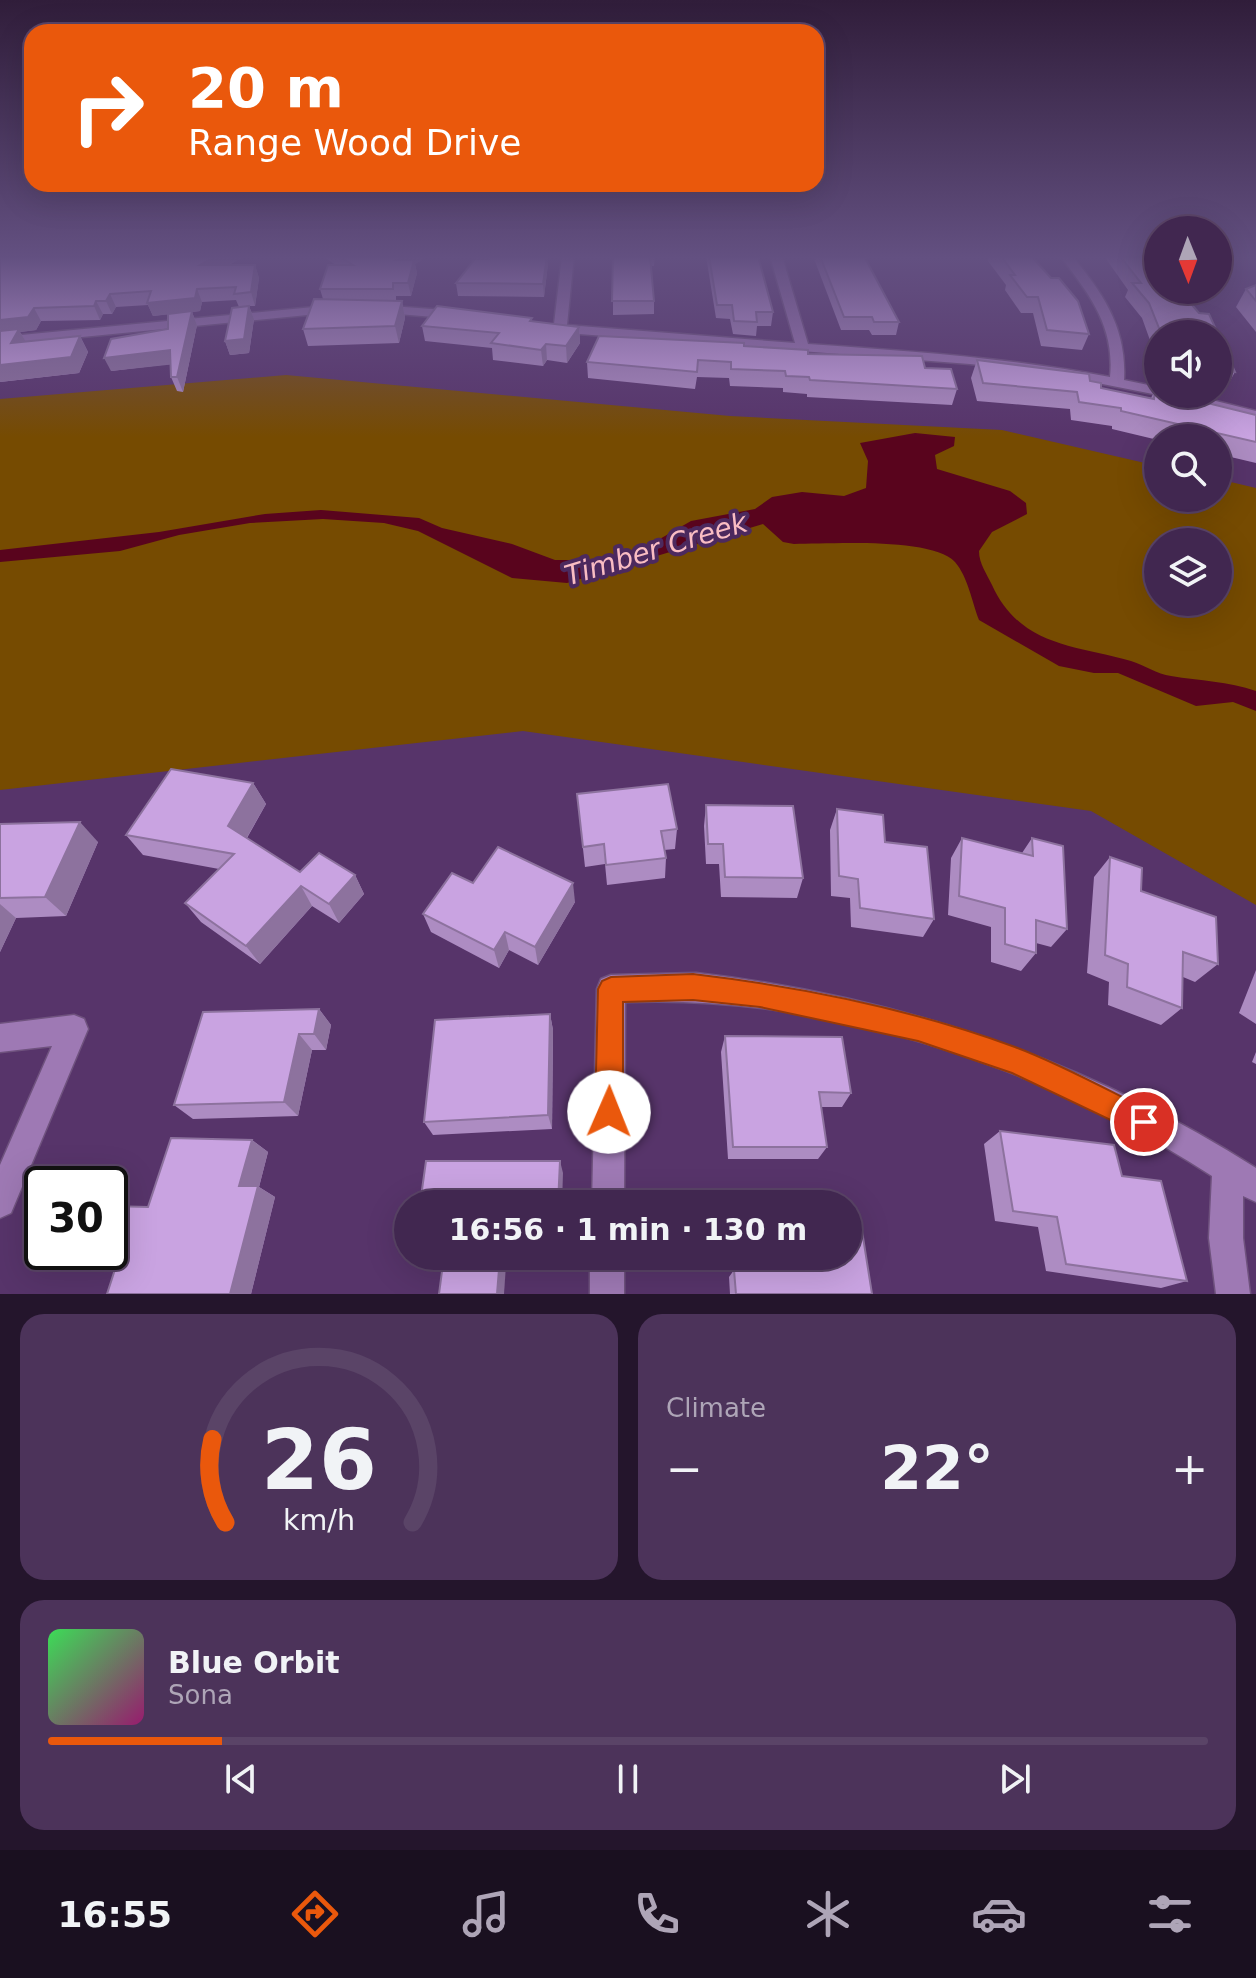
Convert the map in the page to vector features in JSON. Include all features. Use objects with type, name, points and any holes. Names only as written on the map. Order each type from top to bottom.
[{"type":"street","points":[[0,341],[236,316]]},
{"type":"street","points":[[560,329],[561,316]]},
{"type":"street","points":[[794,316],[803,348]]},
{"type":"street","points":[[1109,316],[1121,355],[1117,382]]},
{"type":"street","points":[[544,327],[985,361],[1144,388]]},
{"type":"street","points":[[1225,408],[1256,416]]},
{"type":"street","points":[[608,1190],[611,989],[693,987],[760,995],[918,1028],[1016,1061],[1117,1108],[1228,1166],[1256,1186]]},
{"type":"street","points":[[0,1038],[74,1029],[0,1202]]},
{"type":"street","points":[[1228,1166],[1226,1238],[1233,1294]]},
{"type":"street","points":[[607,1270],[607,1294]]},
{"type":"shaded area","points":[[286,375],[730,416],[1002,430],[1144,463],[1144,512],[1232,512],[1232,482],[1256,488],[1256,905],[1091,811],[523,731],[0,790],[0,399]]},
{"type":"water","name":"Timber Creek","points":[[915,433],[955,437],[954,446],[935,455],[937,469],[1010,491],[1026,503],[1027,514],[992,532],[979,551],[992,585],[1017,620],[1050,640],[1131,661],[1166,675],[1256,691],[1256,711],[1233,702],[1196,706],[1118,673],[1094,673],[1059,666],[979,620],[963,575],[955,562],[943,554],[903,545],[794,544],[783,542],[763,524],[567,583],[512,578],[418,531],[384,523],[323,519],[250,523],[179,535],[120,551],[0,562],[0,550],[159,532],[265,514],[321,510],[419,518],[442,528],[512,544],[555,560],[594,560],[632,555],[691,521],[755,509],[772,497],[802,492],[844,496],[866,488],[868,461],[860,443]]},
{"type":"building","points":[[0,316],[28,316],[28,317],[0,320]]},
{"type":"building","points":[[168,316],[191,316],[177,377],[171,377],[170,350],[104,358],[111,339],[168,329]]},
{"type":"building","points":[[230,316],[247,316],[244,339],[225,341]]},
{"type":"building","points":[[308,316],[398,316],[395,326],[303,329]]},
{"type":"building","points":[[429,316],[519,316],[532,318],[530,321],[579,327],[566,346],[546,344],[541,350],[491,343],[499,333],[422,326]]},
{"type":"building","points":[[733,316],[756,316],[757,322],[734,321]]},
{"type":"building","points":[[896,316],[899,322],[874,322],[872,317],[844,317]]},
{"type":"building","points":[[1043,316],[1083,316],[1089,334],[1047,330]]},
{"type":"building","points":[[1154,316],[1210,316],[1212,320],[1156,320]]},
{"type":"building","points":[[19,329],[11,343],[80,336],[71,357],[0,365],[0,331]]},
{"type":"building","points":[[599,336],[744,343],[744,346],[808,350],[808,354],[922,356],[925,368],[951,369],[957,389],[810,380],[809,377],[786,376],[785,371],[731,369],[731,362],[698,360],[697,372],[587,362]]},
{"type":"building","points":[[977,360],[1089,374],[1090,381],[1101,383],[1101,388],[1144,397],[1144,408],[1228,408],[1256,415],[1256,442],[1232,436],[1232,424],[1178,424],[1121,411],[1121,408],[1079,402],[1077,392],[983,383]]},
{"type":"building","points":[[171,769],[253,783],[228,826],[300,872],[319,853],[355,875],[329,904],[301,886],[246,946],[185,903],[234,854],[126,835]]},
{"type":"building","points":[[668,784],[677,829],[661,831],[666,858],[606,865],[604,844],[583,847],[577,794]]},
{"type":"building","points":[[706,805],[793,806],[803,878],[725,877],[723,844],[708,844]]},
{"type":"building","points":[[837,809],[883,815],[885,842],[927,847],[934,919],[860,908],[858,879],[839,876]]},
{"type":"building","points":[[80,822],[45,897],[0,898],[0,824]]},
{"type":"building","points":[[962,838],[1033,856],[1032,838],[1063,846],[1067,929],[1036,920],[1036,953],[1005,944],[1005,908],[959,896]]},
{"type":"building","points":[[498,847],[573,883],[535,947],[505,932],[494,950],[423,914],[452,873],[473,883]]},
{"type":"building","points":[[1110,857],[1142,868],[1141,891],[1216,917],[1218,964],[1183,952],[1182,1008],[1127,987],[1128,964],[1105,955]]},
{"type":"building","points":[[319,1009],[314,1034],[299,1034],[284,1102],[174,1105],[203,1012]]},
{"type":"building","points":[[550,1014],[548,1115],[424,1122],[435,1020]]},
{"type":"building","points":[[725,1036],[842,1037],[851,1093],[819,1092],[827,1147],[733,1147]]},
{"type":"building","points":[[1000,1131],[1114,1145],[1122,1176],[1161,1181],[1187,1281],[1066,1264],[1057,1217],[1013,1211]]},
{"type":"building","points":[[171,1138],[252,1140],[239,1186],[258,1186],[230,1294],[107,1294],[115,1270],[128,1270],[128,1206],[148,1207]]},
{"type":"building","points":[[426,1161],[560,1161],[559,1190],[422,1190]]},
{"type":"building","points":[[862,1231],[872,1294],[736,1294],[734,1270],[862,1270]]},
{"type":"building","points":[[442,1270],[499,1270],[497,1294],[439,1294]]},
{"type":"route","points":[[609,1112],[611,989],[693,987],[760,995],[918,1028],[1016,1061],[1144,1122]]}]
